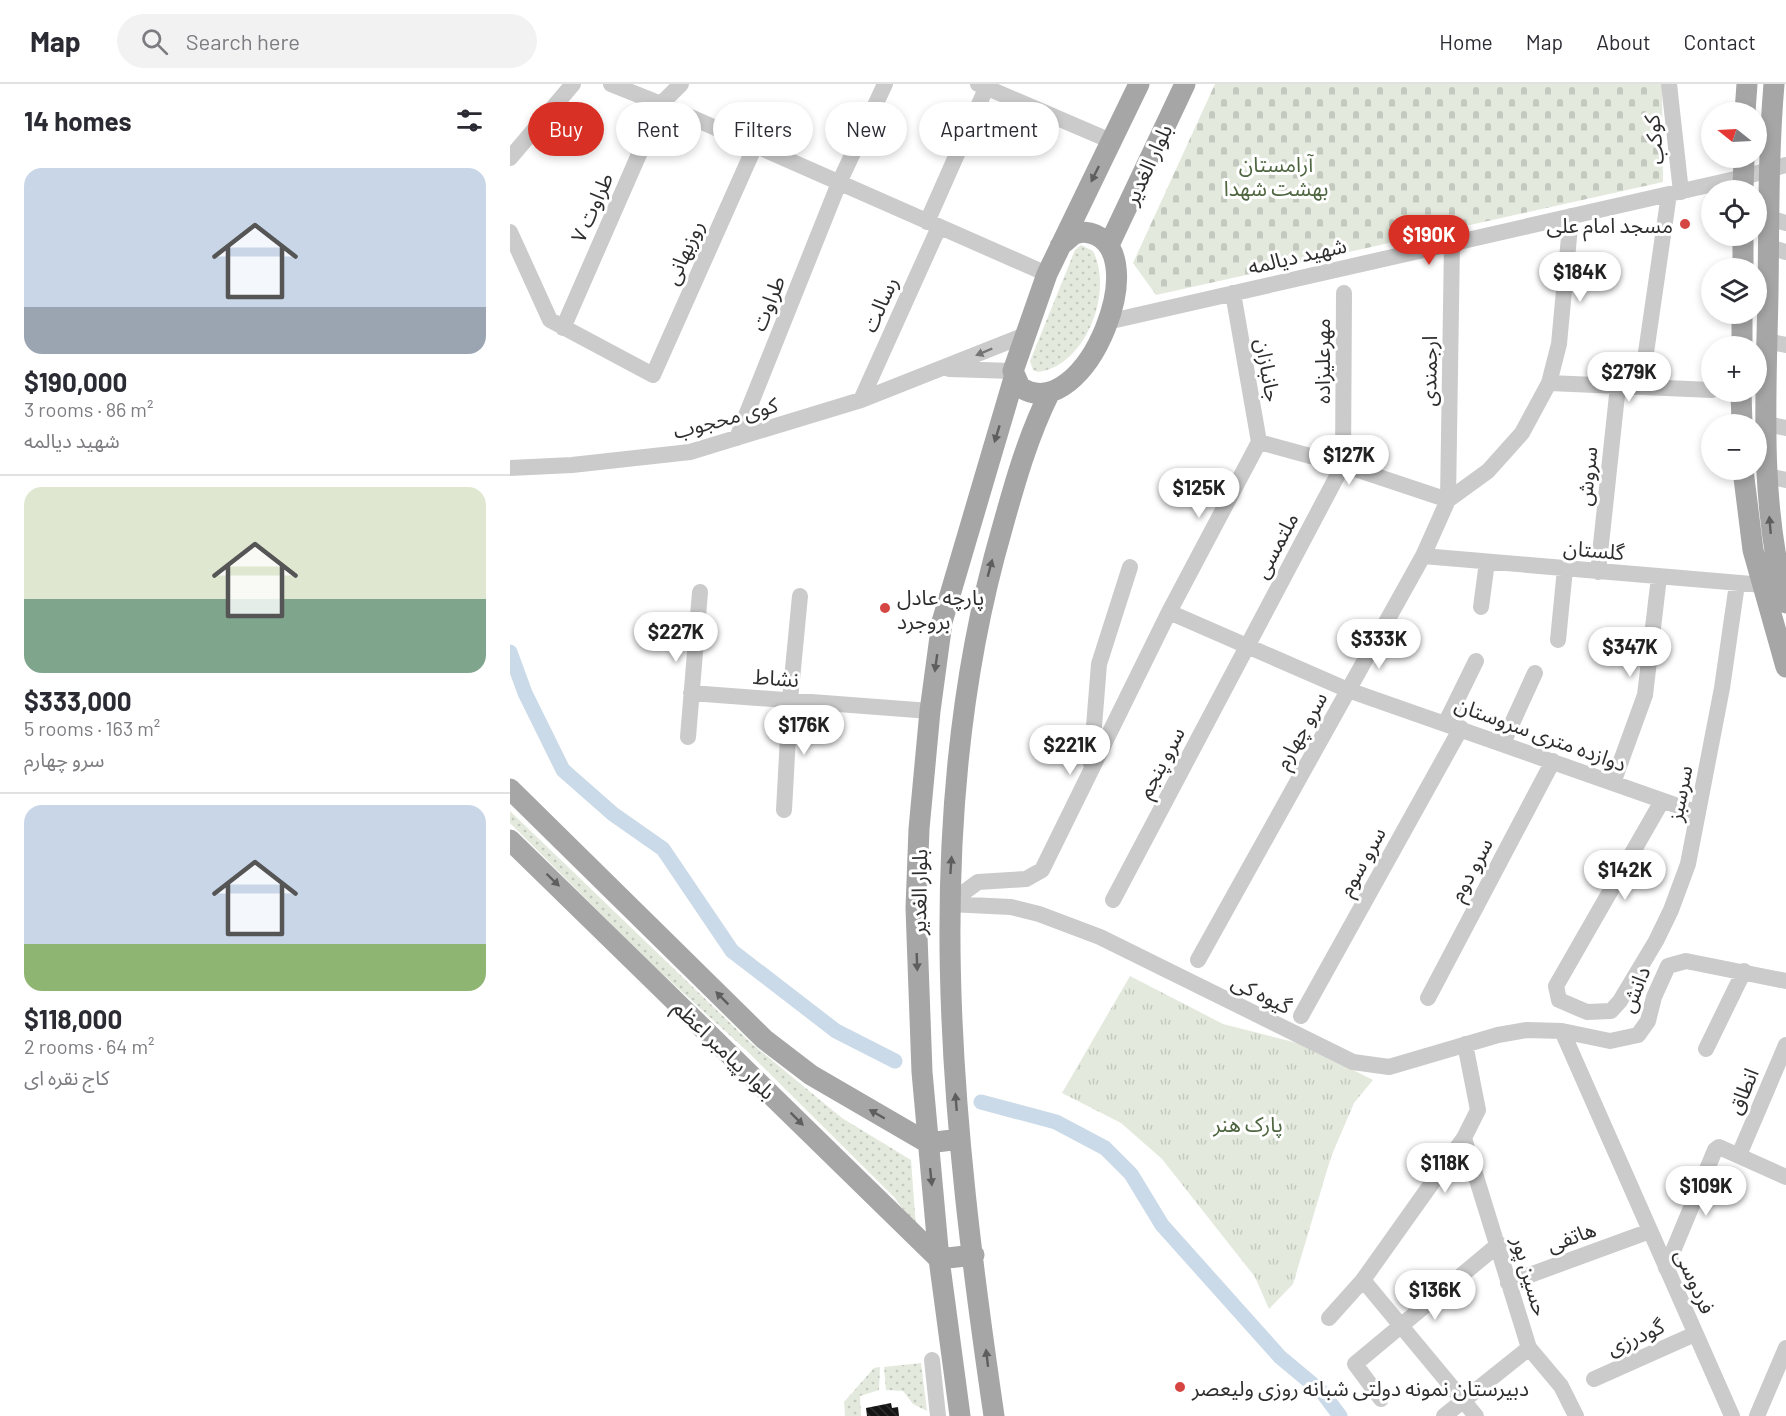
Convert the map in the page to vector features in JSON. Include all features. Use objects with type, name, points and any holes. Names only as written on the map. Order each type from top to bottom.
[{"type":"main road","name":"بلوار الغدیر","points":[[960,1416],[939,1259],[919,1017],[916,908],[930,711],[942,622],[1025,335],[1047,274],[1139,84]]},
{"type":"main road","name":"بلوار الغدیر","points":[[1109,245],[1185,84]]},
{"type":"main road","points":[[1746,102],[1747,84]]},
{"type":"main road","points":[[1774,84],[1778,168],[1777,478],[1771,536],[1786,668]]},
{"type":"main road","points":[[1014,374],[1024,390],[1033,393],[1050,392],[1070,380],[1088,361],[1107,322],[1117,278],[1116,263],[1109,245],[1098,236],[1083,232],[1074,234],[1060,246]]},
{"type":"main road","name":"بلوار الغدیر","points":[[994,1416],[960,1139],[949,978],[948,904],[963,717],[976,622],[1032,428],[1050,392]]},
{"type":"main road","points":[[1744,480],[1745,502],[1778,583]]},
{"type":"main road","name":"بلوار پیامبر اعظم","points":[[510,789],[764,1039],[810,1076],[928,1143]]},
{"type":"main road","name":"بلوار پیامبر اعظم","points":[[510,840],[939,1259]]},
{"type":"main road","points":[[928,1143],[960,1139]]},
{"type":"main road","points":[[939,1259],[974,1256]]},
{"type":"street","points":[[510,158],[573,84]]},
{"type":"street","points":[[611,84],[656,102]]},
{"type":"street","points":[[663,102],[681,84]]},
{"type":"street","name":"طراوت","points":[[736,438],[839,183],[885,84]]},
{"type":"street","name":"کوکب","points":[[1641,387],[1675,193],[1669,84]]},
{"type":"street","points":[[984,85],[1112,141]]},
{"type":"street","name":"رسالت","points":[[861,400],[933,224],[984,85]]},
{"type":"street","name":"طراوت ۷","points":[[563,328],[638,156]]},
{"type":"street","name":"روزبهانی","points":[[563,328],[653,375],[751,156]]},
{"type":"street","points":[[778,156],[1047,274]]},
{"type":"street","name":"شهید دیالمه","points":[[1107,322],[1778,168]]},
{"type":"street","points":[[948,904],[978,882],[1026,879],[1042,870],[1169,612],[1259,442],[1343,465],[1448,500],[1488,471],[1522,434],[1549,383],[1559,344],[1571,216]]},
{"type":"street","points":[[510,232],[550,320],[563,328]]},
{"type":"street","name":"ارجمندی","points":[[1448,500],[1452,243]]},
{"type":"street","name":"جانبازان","points":[[1233,293],[1259,442]]},
{"type":"street","name":"مهرعلیزاده","points":[[1343,465],[1344,293]]},
{"type":"street","name":"کوی محجوب","points":[[510,468],[572,465],[690,452],[861,400],[1025,335]]},
{"type":"street","points":[[942,369],[1014,374]]},
{"type":"street","points":[[1549,383],[1701,390]]},
{"type":"street","name":"سروش","points":[[1598,572],[1618,386]]},
{"type":"street","name":"ملتمسی","points":[[1248,645],[1343,465]]},
{"type":"street","name":"سرو چهارم","points":[[1198,960],[1423,556],[1448,500]]},
{"type":"street","name":"گلستان","points":[[1423,556],[1737,584],[1778,583]]},
{"type":"street","points":[[1481,607],[1487,562]]},
{"type":"street","points":[[1090,774],[1099,664],[1130,567]]},
{"type":"street","points":[[1558,640],[1565,569]]},
{"type":"street","points":[[1613,783],[1645,694],[1659,577]]},
{"type":"street","name":"سرسبز","points":[[1662,801],[1556,986],[1559,1000],[1587,1012],[1611,1011],[1620,1000],[1671,910],[1684,873],[1698,813],[1722,688],[1737,584]]},
{"type":"street","points":[[688,737],[700,592]]},
{"type":"street","points":[[784,810],[790,700],[800,596]]},
{"type":"street","name":"دوازده متری سروستان","points":[[1169,612],[1348,690],[1698,813]]},
{"type":"street","name":"سرو پنجم","points":[[1113,900],[1248,645]]},
{"type":"street","name":"سرو سوم","points":[[1301,1016],[1453,725],[1476,661]]},
{"type":"street","points":[[1503,743],[1535,673]]},
{"type":"street","name":"نشاط","points":[[691,693],[930,711]]},
{"type":"street","name":"سرو دوم","points":[[1428,998],[1553,761]]},
{"type":"street","name":"گیوه کی","points":[[948,904],[1011,907],[1039,914],[1100,937],[1353,1062],[1389,1067],[1465,1044],[1527,1030],[1562,1031]]},
{"type":"street","points":[[1645,956],[1668,966]]},
{"type":"street","name":"دانش","points":[[1562,1031],[1610,1041],[1638,1035],[1648,1020],[1654,997],[1668,966],[1686,961],[1786,981]]},
{"type":"street","points":[[1706,1049],[1744,971]]},
{"type":"street","points":[[1786,976],[1786,981]]},
{"type":"street","name":"فردوسی","points":[[1562,1031],[1732,1416]]},
{"type":"street","points":[[1329,1318],[1363,1280],[1464,1138],[1478,1110],[1465,1044]]},
{"type":"street","name":"انطاق","points":[[1739,1155],[1786,1045]]},
{"type":"street","name":"حسین پور","points":[[1464,1138],[1499,1244],[1508,1283],[1529,1348],[1561,1386],[1576,1416]]},
{"type":"street","points":[[1666,1268],[1715,1150],[1719,1147],[1786,1177]]},
{"type":"street","name":"هاتفی","points":[[1508,1283],[1650,1231]]},
{"type":"street","points":[[1381,1399],[1355,1364],[1499,1244]]},
{"type":"street","points":[[1363,1280],[1476,1416]]},
{"type":"street","name":"گودرزی","points":[[1594,1379],[1695,1334]]},
{"type":"street","points":[[1444,1416],[1529,1348]]},
{"type":"street","points":[[1757,1416],[1786,1348]]},
{"type":"street","points":[[932,1360],[939,1416]]},
{"type":"green space","name":"آرامستان بهشت شهدا","points":[[1215,84],[1662,84],[1663,182],[1156,295],[1133,263]]},
{"type":"green space","points":[[1081,245],[1093,251],[1099,267],[1100,286],[1091,324],[1082,342],[1070,356],[1055,367],[1038,372],[1033,370],[1030,361],[1075,250]]},
{"type":"green space","points":[[510,811],[751,1043],[842,1118],[911,1160],[916,1227],[895,1198],[747,1051],[647,960],[510,823]]},
{"type":"green space","name":"پارک هنر","points":[[1130,976],[1223,1024],[1301,1044],[1373,1080],[1354,1103],[1331,1157],[1293,1284],[1269,1309],[1255,1277],[1162,1159],[1121,1123],[1062,1093]]},
{"type":"green space","points":[[921,1363],[927,1411],[913,1404],[903,1391],[886,1390],[884,1367]]},
{"type":"green space","points":[[880,1367],[879,1390],[860,1396],[861,1416],[845,1416],[844,1402],[874,1368]]},
{"type":"building","points":[[891,1403],[892,1408],[898,1407],[899,1416],[867,1416],[866,1408]]},
{"type":"waterway","points":[[510,652],[525,693],[563,770],[613,814],[663,849],[732,951],[836,1031],[895,1061]]},
{"type":"waterway","points":[[981,1102],[1056,1122],[1105,1148],[1131,1174],[1162,1225],[1280,1357],[1322,1392],[1340,1416]]},
{"type":"place","name":"مسجد امام علی","points":[[1685,224]]},
{"type":"place","name":"پارچه عادل بروجرد","points":[[885,608]]},
{"type":"place","name":"دبیرستان نمونه دولتی شبانه روزی ولیعصر","points":[[1180,1387]]}]
